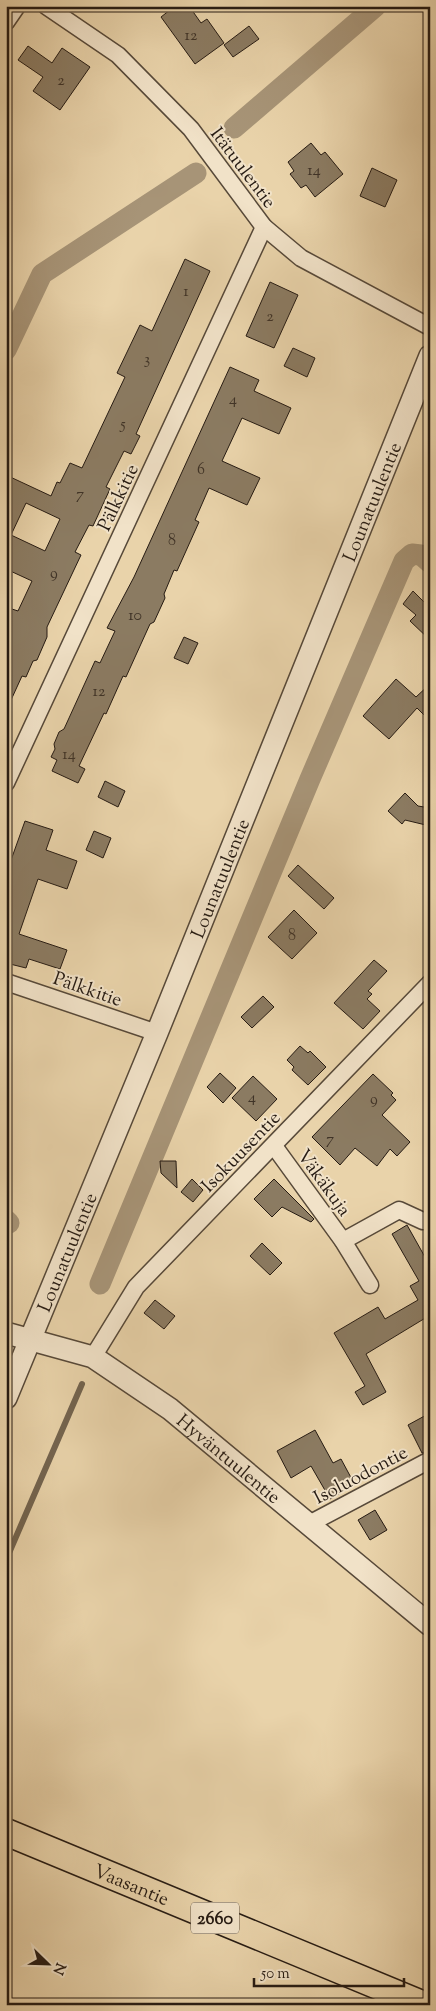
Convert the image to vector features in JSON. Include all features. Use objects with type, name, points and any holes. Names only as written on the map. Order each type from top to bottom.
[{"type":"main road","name":"Vaasantie","points":[[6,1832],[424,2005]]},
{"type":"street","points":[[6,22],[17,6]]},
{"type":"street","name":"Itätuulentie","points":[[46,6],[118,54],[191,129],[264,227],[301,258],[430,327]]},
{"type":"street","name":"Pälkkitie","points":[[6,784],[264,227]]},
{"type":"street","name":"Lounatuulentie","points":[[6,1398],[157,1033],[430,356]]},
{"type":"street","name":"Pälkkitie","points":[[6,982],[157,1033]]},
{"type":"street","name":"Isokuusentie","points":[[93,1357],[136,1287],[430,983]]},
{"type":"street","name":"Väkäkuja","points":[[274,1146],[343,1241],[370,1285]]},
{"type":"street","name":"Väkäkuja","points":[[343,1241],[399,1210],[423,1221]]},
{"type":"street","name":"Hyväntuulentie","points":[[6,1333],[93,1357],[170,1409],[430,1625]]},
{"type":"street","name":"Isoluodontie","points":[[309,1524],[430,1460]]},
{"type":"building","points":[[175,6],[189,6],[201,23],[207,19],[224,43],[195,64],[161,17]]},
{"type":"building","points":[[249,26],[259,39],[233,57],[224,45]]},
{"type":"building","points":[[28,46],[52,63],[62,48],[90,67],[60,110],[33,91],[43,77],[18,60]]},
{"type":"building","points":[[311,143],[321,155],[325,152],[343,174],[315,197],[306,185],[301,188],[290,174],[294,171],[288,162]]},
{"type":"building","points":[[372,168],[397,180],[385,207],[360,196]]},
{"type":"building","points":[[185,259],[210,271],[136,434],[140,436],[131,454],[124,451],[106,487],[110,489],[93,526],[89,525],[75,552],[81,555],[47,627],[47,637],[37,660],[33,661],[26,677],[22,676],[6,711],[6,607],[18,611],[32,581],[6,569],[6,475],[51,496],[57,482],[60,483],[70,463],[82,468],[125,377],[117,373],[140,325],[152,331]],"holes":[[[26,503],[60,519],[45,551],[11,535]]]},
{"type":"building","points":[[270,282],[298,295],[274,348],[246,336]]},
{"type":"building","points":[[293,348],[315,358],[307,377],[284,366]]},
{"type":"building","points":[[230,367],[259,380],[254,391],[291,408],[279,434],[242,418],[222,461],[260,478],[247,505],[209,488],[195,520],[199,522],[177,571],[174,570],[164,594],[165,598],[154,622],[150,624],[126,677],[123,676],[79,766],[85,769],[78,783],[52,771],[57,760],[51,757],[55,749],[54,744],[59,732],[64,729],[95,661],[100,663],[115,631],[107,628],[134,577]]},
{"type":"building","points":[[413,591],[426,604],[430,600],[430,640],[410,621],[416,615],[403,604]]},
{"type":"building","points":[[184,637],[198,643],[188,664],[174,658]]},
{"type":"building","points":[[396,679],[416,697],[430,684],[430,721],[417,708],[389,739],[363,716]]},
{"type":"building","points":[[105,781],[125,791],[118,807],[98,797]]},
{"type":"building","points":[[405,793],[418,806],[430,808],[430,826],[405,820],[402,824],[388,811]]},
{"type":"building","points":[[25,821],[53,830],[46,850],[77,861],[67,889],[38,879],[19,934],[67,950],[60,969],[29,959],[26,968],[6,963],[6,874]]},
{"type":"building","points":[[94,831],[111,838],[103,858],[86,850]]},
{"type":"building","points":[[298,865],[334,898],[324,909],[288,876]]},
{"type":"building","points":[[294,910],[317,933],[292,959],[268,937]]},
{"type":"building","points":[[374,960],[387,971],[368,991],[372,994],[367,999],[380,1011],[363,1029],[334,1003]]},
{"type":"building","points":[[263,996],[274,1007],[252,1028],[241,1017]]},
{"type":"building","points":[[300,1046],[308,1053],[310,1051],[326,1067],[308,1085],[292,1070],[294,1067],[287,1060]]},
{"type":"building","points":[[220,1073],[236,1088],[223,1103],[207,1087]]},
{"type":"building","points":[[373,1074],[393,1093],[391,1095],[396,1100],[382,1115],[410,1142],[397,1156],[390,1149],[377,1166],[355,1148],[340,1165],[312,1137]]},
{"type":"building","points":[[253,1076],[277,1099],[256,1121],[232,1098]]},
{"type":"building","points":[[160,1161],[176,1161],[177,1188],[161,1173]]},
{"type":"building","points":[[192,1179],[203,1190],[193,1202],[181,1192]]},
{"type":"building","points":[[274,1179],[314,1219],[311,1222],[282,1207],[272,1217],[254,1199]]},
{"type":"building","points":[[407,1225],[430,1266],[430,1322],[427,1317],[366,1354],[386,1392],[363,1405],[355,1392],[365,1386],[334,1333],[378,1307],[385,1319],[418,1300],[410,1286],[419,1281],[392,1234]]},
{"type":"building","points":[[262,1243],[282,1263],[270,1275],[250,1256]]},
{"type":"building","points":[[155,1300],[175,1316],[164,1329],[144,1313]]},
{"type":"building","points":[[430,1413],[430,1450],[422,1453],[408,1425]]},
{"type":"building","points":[[315,1430],[333,1463],[341,1459],[355,1485],[330,1499],[311,1466],[291,1478],[277,1451]]},
{"type":"building","points":[[375,1510],[387,1530],[370,1540],[358,1520]]},
{"type":"waterway","points":[[234,128],[376,6]]},
{"type":"waterway","points":[[6,350],[42,274],[196,173]]},
{"type":"waterway","points":[[100,1284],[310,779],[404,561],[412,554],[421,555],[430,563]]},
{"type":"waterway","points":[[6,1220],[9,1223]]},
{"type":"waterway","points":[[6,1560],[82,1384]]}]
